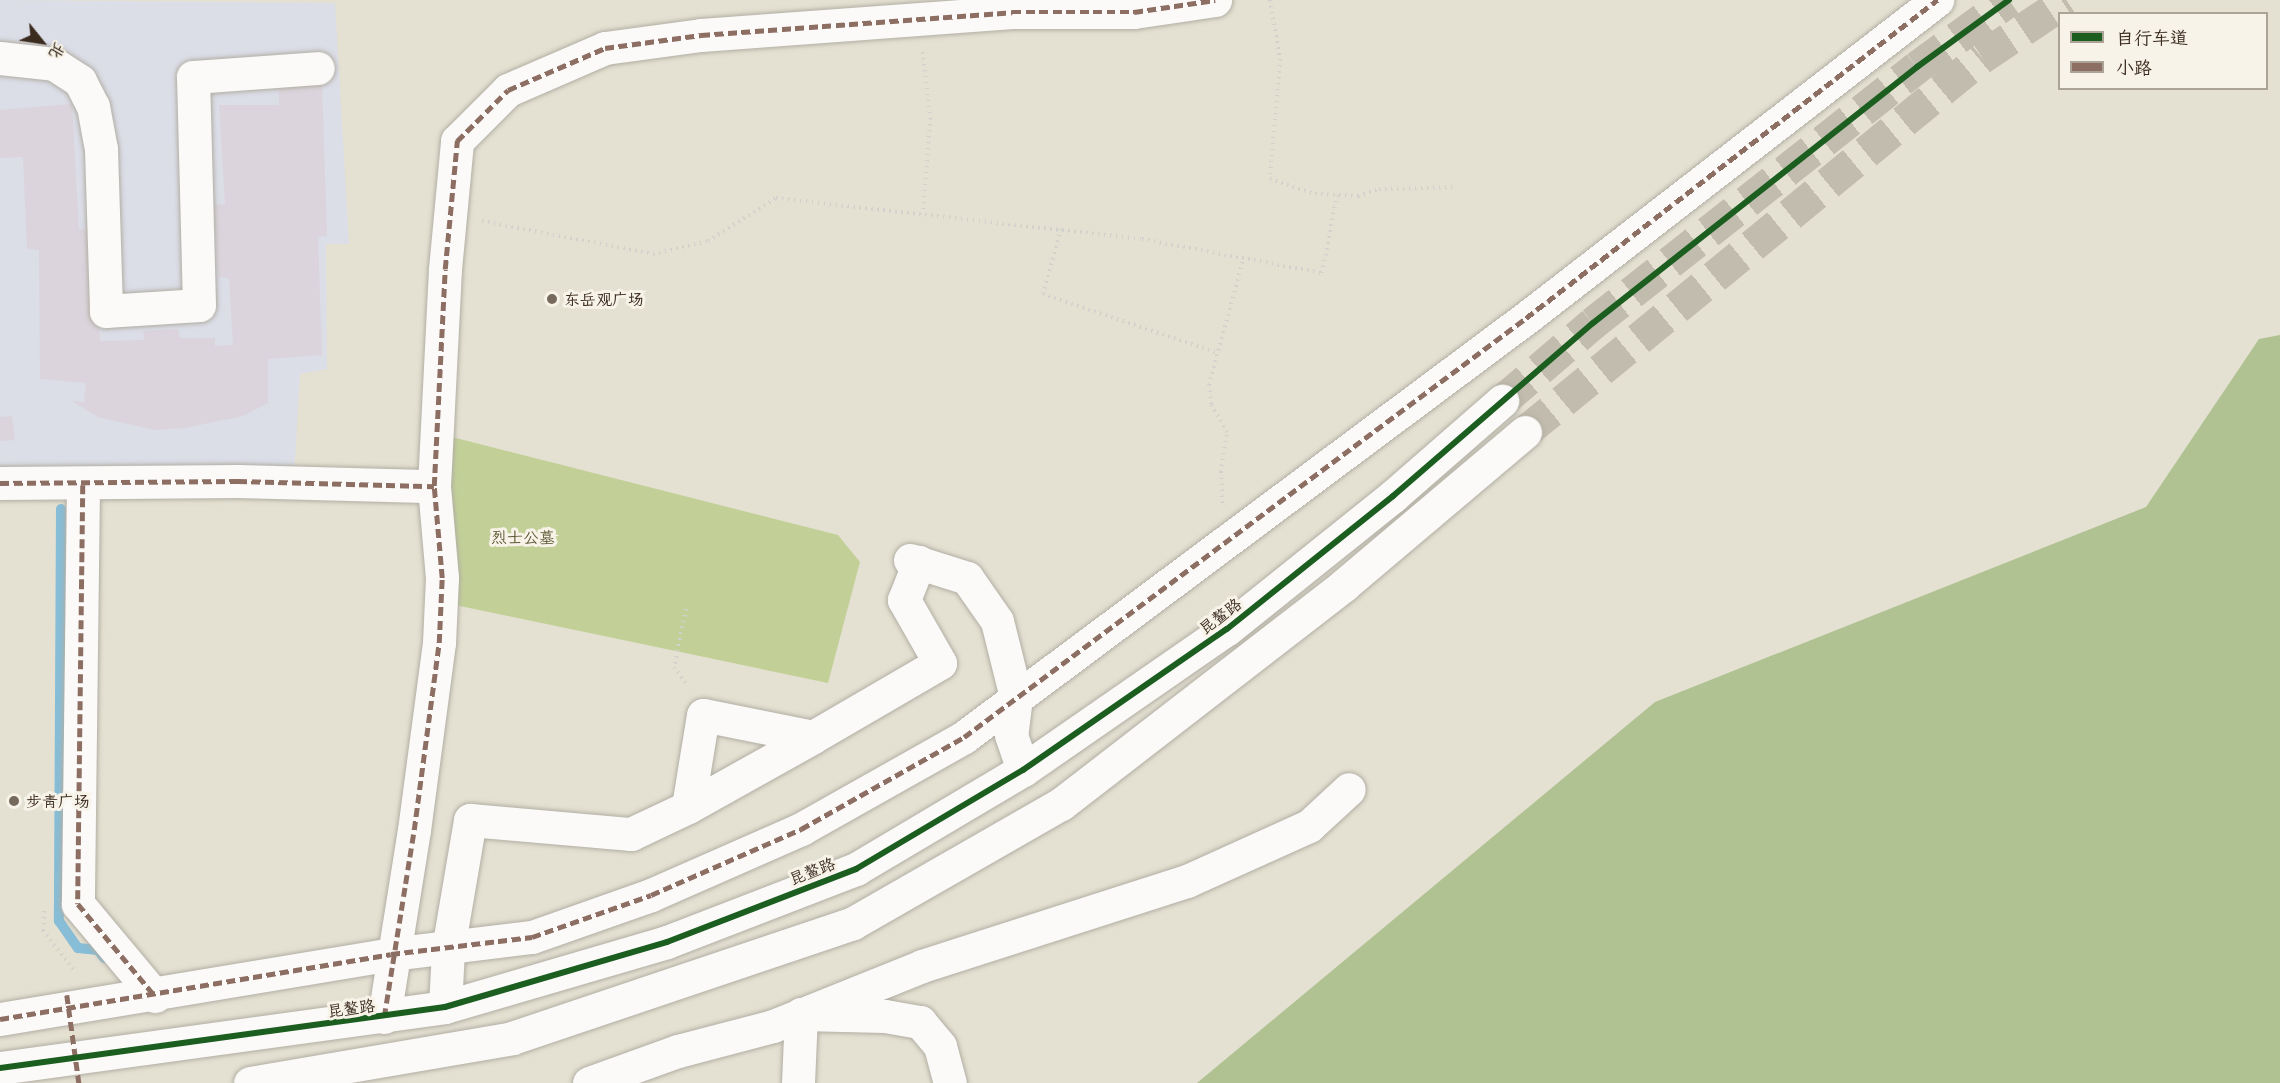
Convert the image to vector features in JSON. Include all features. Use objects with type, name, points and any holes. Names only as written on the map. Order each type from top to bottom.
[{"type":"street","points":[[384,1017],[391,954],[414,830],[439,643],[442,578],[434,486],[450,214],[457,141],[508,90],[605,48],[701,35],[919,18],[1012,12],[1134,12],[1215,0]]},
{"type":"street","points":[[0,1019],[67,1002],[155,996],[391,954],[448,949],[532,937],[651,895],[790,833],[964,737],[1526,318],[1937,0]]},
{"type":"street","points":[[0,58],[54,64],[80,81],[93,106],[101,148],[106,311],[199,305],[193,77],[318,68]]},
{"type":"street","name":"昆鳌路","points":[[0,1068],[77,1070],[445,1007],[667,942],[856,869],[1023,770],[1227,629],[1392,496],[1502,401]]},
{"type":"street","points":[[250,1083],[307,1078],[512,1038],[853,923],[1061,804],[1344,585],[1525,432]]},
{"type":"street","points":[[0,483],[82,485],[238,482],[434,486]]},
{"type":"street","points":[[82,485],[78,904],[155,996]]},
{"type":"street","points":[[445,1007],[448,949],[470,820],[631,834],[688,807],[813,737],[940,663],[904,600],[915,561],[968,578],[997,621],[1016,697],[1011,735],[1023,770]]},
{"type":"street","points":[[688,807],[703,715],[813,737]]},
{"type":"street","points":[[589,1083],[678,1051],[773,1026],[922,966],[1187,881],[1309,826],[1349,789]]},
{"type":"street","points":[[67,1002],[77,1070]]},
{"type":"street","points":[[798,1083],[801,1014]]},
{"type":"street","points":[[801,1014],[885,1016],[920,1022],[940,1046],[950,1083]]},
{"type":"path","points":[[1270,0],[1280,59],[1270,179],[1315,195],[1358,196],[1378,189],[1453,187]]},
{"type":"path","points":[[919,18],[930,118],[923,213]]},
{"type":"path","points":[[450,214],[653,254],[708,241],[776,198],[1142,239],[1242,260],[1322,273],[1337,195]]},
{"type":"path","points":[[1061,229],[1042,294],[1215,352]]},
{"type":"path","points":[[1240,532],[1222,503],[1221,472],[1227,432],[1211,404],[1209,385],[1215,352],[1242,260]]},
{"type":"path","points":[[686,609],[674,667],[699,700],[703,715]]},
{"type":"shaded area","points":[[0,0],[335,3],[349,244],[326,244],[327,369],[300,374],[294,477],[0,471]]},
{"type":"green space","points":[[2280,335],[2280,1083],[1197,1083],[1655,702],[2146,507],[2259,339]]},
{"type":"green space","name":"烈士公墓","points":[[436,433],[838,535],[860,562],[828,683],[441,602]]},
{"type":"building","points":[[322,85],[327,236],[318,237],[322,355],[268,359],[268,403],[243,416],[185,428],[154,430],[98,417],[72,401],[84,402],[86,383],[40,379],[39,250],[27,249],[23,157],[0,158],[0,110],[72,104],[79,229],[93,230],[100,341],[144,340],[143,331],[178,329],[180,338],[215,338],[215,346],[233,345],[229,278],[218,277],[214,205],[225,204],[219,105],[279,105],[279,86]]},
{"type":"building","points":[[12,416],[15,440],[0,441],[0,417]]},
{"type":"waterway","points":[[61,509],[59,921],[78,948],[98,950],[104,958]]},
{"type":"tunnel","points":[[1502,401],[1593,323],[1917,67],[2009,0]]},
{"type":"tunnel","points":[[1525,432],[1982,57],[2067,0]]},
{"type":"marked path","points":[[0,483],[238,481],[434,486],[445,269],[457,141],[508,90],[605,48],[701,35],[1012,12],[1134,12],[1215,0]]},
{"type":"marked path","points":[[0,1019],[391,954],[532,937],[651,895],[801,829],[964,737],[1526,318],[1937,0]]},
{"type":"marked path","points":[[83,485],[78,904],[155,996]]},
{"type":"marked path","points":[[384,1017],[414,830],[439,643],[442,578],[434,486]]},
{"type":"marked path","points":[[67,995],[79,1083]]},
{"type":"cycle path","points":[[0,1068],[445,1007],[667,942],[856,869],[1023,770],[1227,629],[1393,496],[1593,323],[1917,67],[2009,0]]},
{"type":"place","name":"东岳观广场","points":[[552,299]]},
{"type":"place","name":"步青广场","points":[[14,801]]}]
